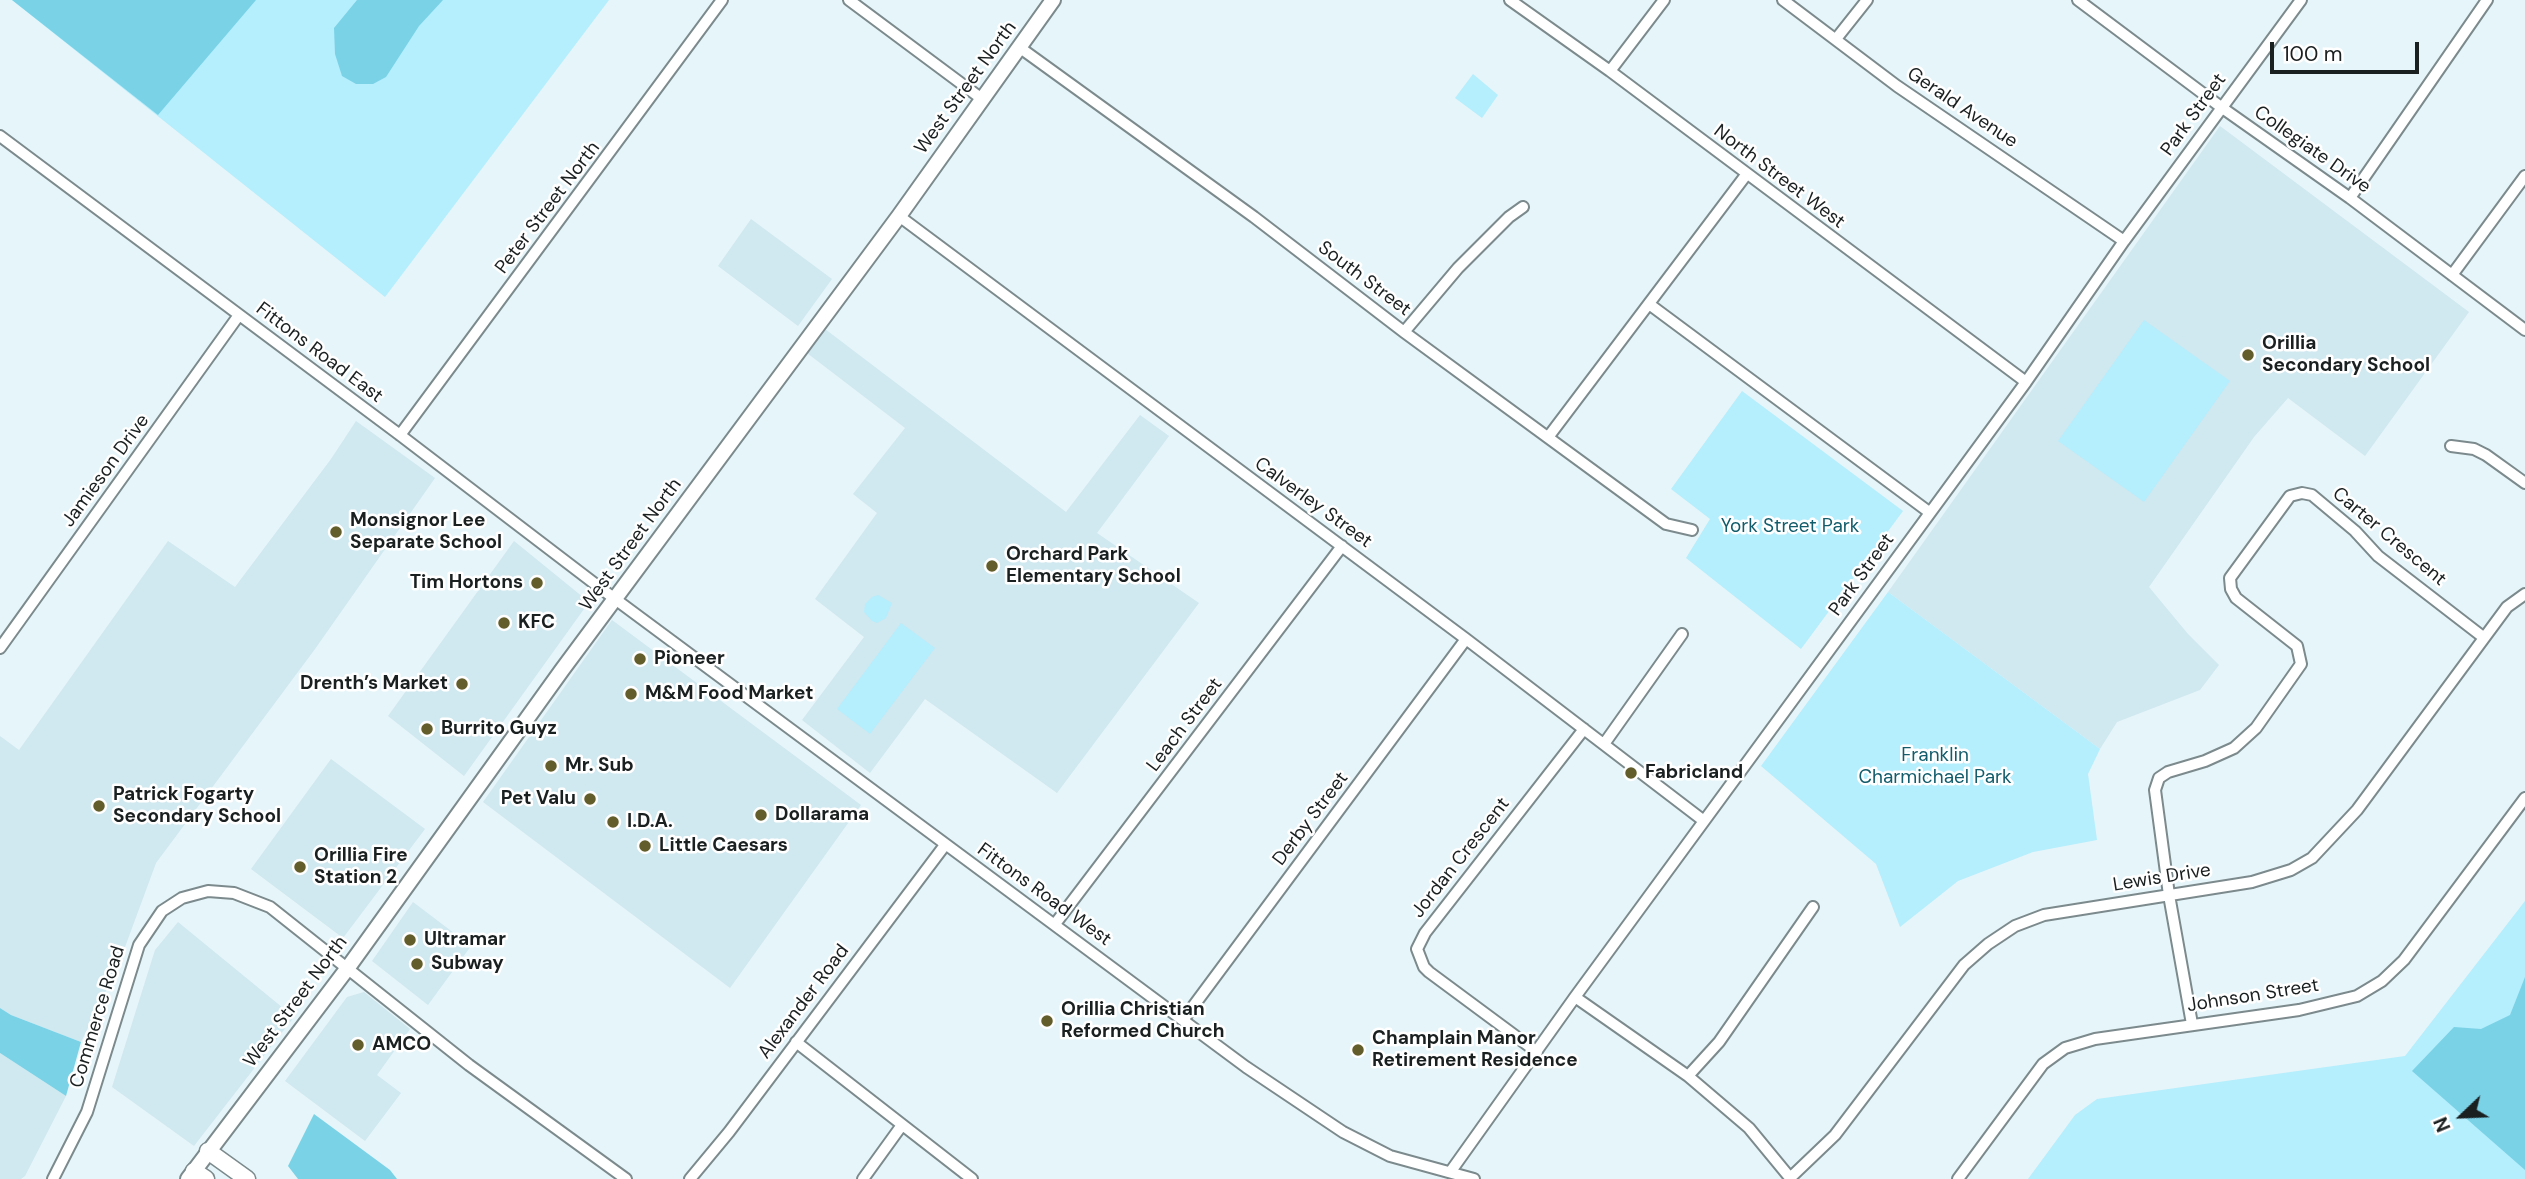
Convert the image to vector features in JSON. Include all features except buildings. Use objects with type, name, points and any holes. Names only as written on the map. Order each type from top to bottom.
[{"type":"highway","points":[[208,1151],[247,1179]]},
{"type":"main road","name":"West Street North","points":[[196,1176],[208,1151],[347,969],[562,670],[899,216],[1053,0]]},
{"type":"street","name":"Peter Street North","points":[[400,435],[722,0]]},
{"type":"street","points":[[849,0],[982,99]]},
{"type":"street","name":"North Street West","points":[[1510,0],[1610,71],[2026,382]]},
{"type":"street","points":[[1610,71],[1664,0]]},
{"type":"street","name":"Gerald Avenue","points":[[1783,0],[1897,86],[2124,241]]},
{"type":"street","points":[[1836,39],[1867,0]]},
{"type":"street","name":"Collegiate Drive","points":[[2078,0],[2221,107],[2350,198],[2525,330]]},
{"type":"street","name":"Park Street","points":[[1451,1171],[2301,0]]},
{"type":"street","points":[[2350,198],[2487,0]]},
{"type":"street","name":"South Street","points":[[1019,47],[1254,217],[1666,524],[1692,530]]},
{"type":"street","name":"Fittons Road East","points":[[0,136],[615,599]]},
{"type":"street","points":[[1549,436],[1746,175]]},
{"type":"street","points":[[2452,275],[2525,176]]},
{"type":"street","points":[[1405,332],[1458,268],[1523,207]]},
{"type":"street","name":"Calverley Street","points":[[899,216],[1466,639],[1704,821]]},
{"type":"street","points":[[1649,304],[1929,512]]},
{"type":"street","name":"Jamieson Drive","points":[[0,648],[240,315]]},
{"type":"street","points":[[2451,446],[2474,449],[2486,455],[2525,483]]},
{"type":"street","name":"Carter Crescent","points":[[2192,1024],[2169,895],[2155,790],[2159,778],[2179,767],[2205,761],[2234,748],[2256,728],[2301,664],[2297,646],[2236,598],[2231,589],[2230,578],[2290,496],[2302,493],[2312,495],[2355,531],[2378,555],[2483,637]]},
{"type":"street","name":"Leach Street","points":[[1055,924],[1342,546]]},
{"type":"street","name":"Lewis Drive","points":[[1790,1178],[1835,1135],[1964,965],[1988,944],[2015,926],[2044,915],[2252,882],[2291,870],[2312,858],[2357,810],[2507,607],[2525,594]]},
{"type":"street","name":"Fittons Road West","points":[[615,599],[1246,1067],[1343,1132],[1390,1156],[1474,1179]]},
{"type":"street","points":[[1604,744],[1682,634]]},
{"type":"street","name":"Derby Street","points":[[1183,1020],[1466,639]]},
{"type":"street","name":"Jordan Crescent","points":[[1537,1052],[1429,972],[1417,950],[1424,933],[1584,729]]},
{"type":"street","name":"Johnson Street","points":[[1958,1179],[2043,1065],[2065,1048],[2095,1039],[2299,1010],[2357,996],[2382,981],[2404,960],[2525,798]]},
{"type":"street","name":"Alexander Road","points":[[690,1179],[945,845]]},
{"type":"street","name":"Commerce Road","points":[[53,1179],[87,1112],[139,945],[162,911],[182,898],[208,891],[234,892],[270,907],[468,1065],[626,1179]]},
{"type":"street","points":[[1688,1076],[1719,1042],[1813,907]]},
{"type":"street","points":[[1576,997],[1688,1076],[1749,1128],[1790,1178]]},
{"type":"street","points":[[796,1042],[968,1178]]},
{"type":"street","points":[[863,1179],[902,1125]]},
{"type":"shaded area","points":[[12,0],[256,0],[158,115]]},
{"type":"shaded area","points":[[357,0],[443,0],[419,26],[386,77],[373,84],[356,84],[342,76],[335,54],[334,28]]},
{"type":"shaded area","name":"Orillia Secondary School","points":[[2220,126],[2469,312],[2365,456],[2288,398],[2254,437],[2149,587],[2188,634],[2219,665],[2200,690],[2117,722],[2100,749],[1888,592]]},
{"type":"shaded area","points":[[751,219],[832,279],[798,326],[718,266]]},
{"type":"shaded area","name":"Orchard Park Elementary School","points":[[825,329],[1066,512],[1140,415],[1169,436],[1097,533],[1199,603],[1057,793],[925,699],[870,773],[802,720],[864,637],[815,599],[877,513],[853,494],[905,428],[807,353]]},
{"type":"shaded area","name":"Patrick Fogarty Secondary School","points":[[356,421],[435,478],[315,649],[156,863],[118,966],[81,1042],[11,1015],[0,1008],[0,736],[19,750],[168,541],[235,587],[331,459]]},
{"type":"shaded area","points":[[514,541],[589,602],[464,776],[388,716]]},
{"type":"shaded area","points":[[612,620],[861,805],[730,988],[483,802]]},
{"type":"shaded area","points":[[331,759],[425,829],[343,938],[251,869]]},
{"type":"shaded area","points":[[413,902],[471,946],[428,1005],[372,961]]},
{"type":"shaded area","points":[[178,922],[294,1017],[194,1146],[112,1087],[155,950]]},
{"type":"shaded area","points":[[2525,977],[2525,1170],[2412,1071],[2454,1027],[2481,1029],[2510,1015]]},
{"type":"shaded area","points":[[364,992],[410,1029],[377,1075],[401,1093],[365,1141],[285,1081],[347,997]]},
{"type":"shaded area","points":[[0,1008],[11,1015],[81,1042],[66,1096],[0,1053]]},
{"type":"shaded area","points":[[0,1053],[66,1096],[21,1179],[0,1179]]},
{"type":"shaded area","points":[[314,1114],[390,1170],[397,1179],[298,1179],[288,1166]]},
{"type":"green space","points":[[12,0],[609,0],[385,297]]},
{"type":"green space","points":[[1473,74],[1498,95],[1482,118],[1455,98]]},
{"type":"green space","points":[[2144,320],[2230,381],[2144,502],[2058,441]]},
{"type":"green space","name":"York Street Park","points":[[1742,391],[1903,511],[1801,649],[1686,558],[1710,519],[1671,489]]},
{"type":"green space","name":"Franklin Charmichael Park","points":[[1888,592],[2100,749],[2088,774],[2097,840],[2033,852],[1958,881],[1900,927],[1876,864],[1761,766]]},
{"type":"green space","points":[[878,595],[892,603],[886,618],[877,623],[864,612],[865,604]]},
{"type":"green space","points":[[901,623],[935,648],[870,734],[837,709]]},
{"type":"green space","points":[[2525,901],[2525,1179],[2028,1179],[2075,1115],[2097,1099],[2405,1056]]},
{"type":"place","name":"Orillia Secondary School","points":[[2248,355]]},
{"type":"place","name":"Monsignor Lee Separate School","points":[[336,532]]},
{"type":"place","name":"Orchard Park Elementary School","points":[[992,566]]},
{"type":"place","name":"Tim Hortons","points":[[537,583]]},
{"type":"place","name":"KFC","points":[[504,623]]},
{"type":"place","name":"Pioneer","points":[[640,659]]},
{"type":"place","name":"Drenth’s Market","points":[[462,684]]},
{"type":"place","name":"M&M Food Market","points":[[631,694]]},
{"type":"place","name":"Burrito Guyz","points":[[427,729]]},
{"type":"place","name":"Mr. Sub","points":[[551,766]]},
{"type":"place","name":"Fabricland","points":[[1631,773]]},
{"type":"place","name":"Pet Valu","points":[[590,799]]},
{"type":"place","name":"Patrick Fogarty Secondary School","points":[[99,806]]},
{"type":"place","name":"Dollarama","points":[[761,815]]},
{"type":"place","name":"I.D.A.","points":[[613,822]]},
{"type":"place","name":"Little Caesars","points":[[645,846]]},
{"type":"place","name":"Orillia Fire Station 2","points":[[300,867]]},
{"type":"place","name":"Ultramar","points":[[410,940]]},
{"type":"place","name":"Subway","points":[[417,964]]},
{"type":"place","name":"Orillia Christian Reformed Church","points":[[1047,1021]]},
{"type":"place","name":"AMCO","points":[[358,1045]]},
{"type":"place","name":"Champlain Manor Retirement Residence","points":[[1358,1050]]}]
